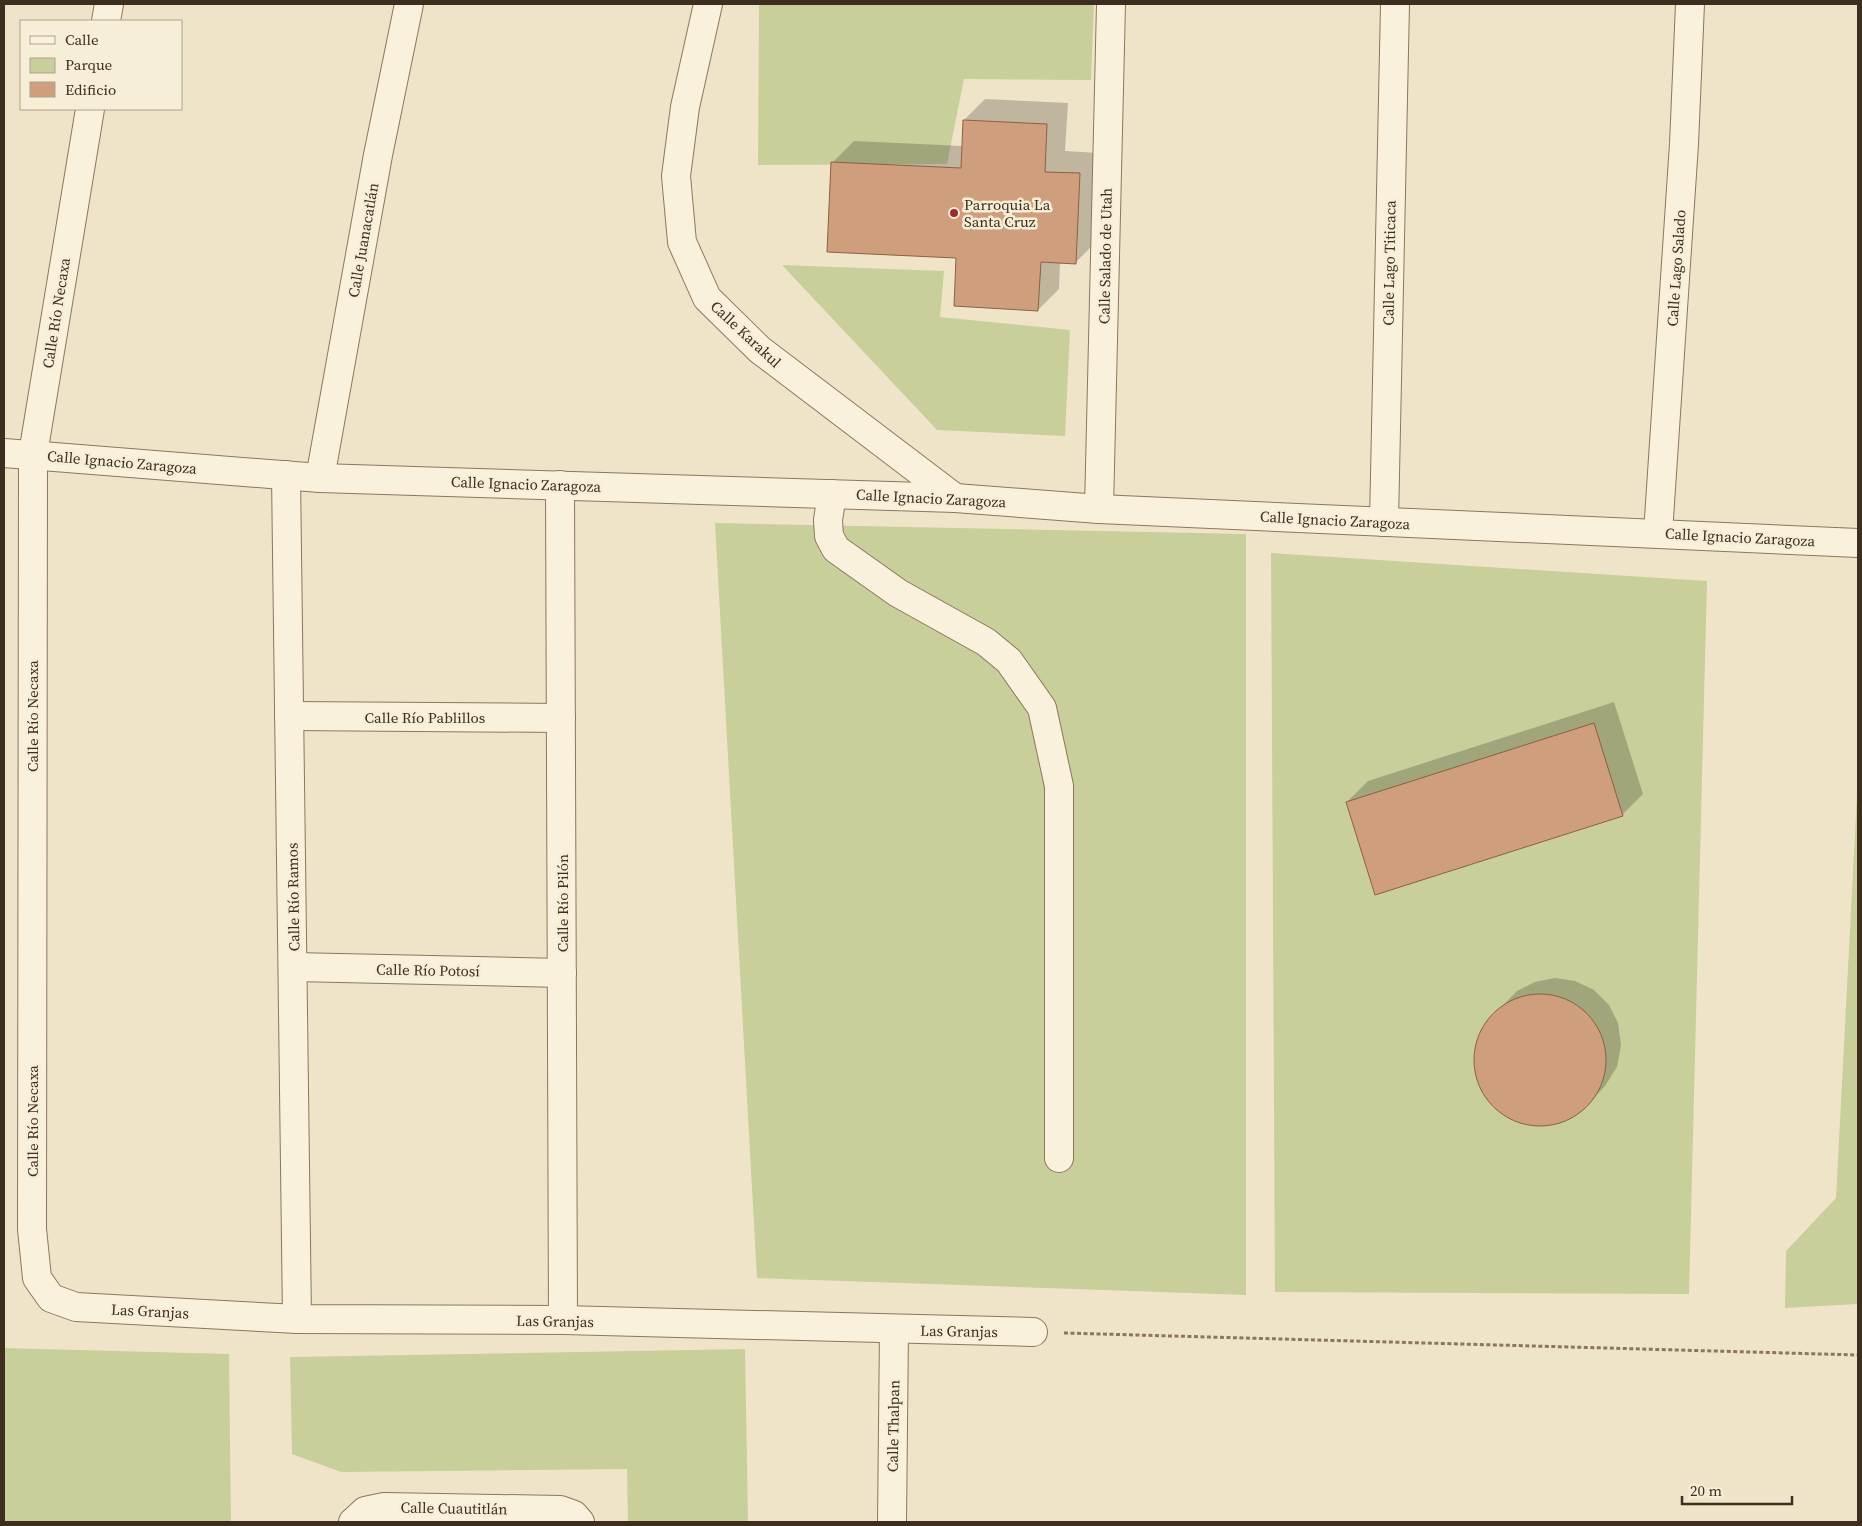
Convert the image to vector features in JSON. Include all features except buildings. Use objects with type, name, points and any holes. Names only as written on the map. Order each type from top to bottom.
[{"type":"street","points":[[106,20],[109,4]]},
{"type":"street","name":"Calle Juanacatlán","points":[[320,478],[378,156],[408,4]]},
{"type":"street","name":"Calle Karakul","points":[[708,4],[685,107],[676,176],[682,242],[707,298],[760,350],[955,498]]},
{"type":"street","name":"Calle Salado de Utah","points":[[1098,509],[1111,4]]},
{"type":"street","name":"Calle Lago Titicaca","points":[[1384,522],[1395,4]]},
{"type":"street","name":"Calle Lago Salado","points":[[1658,533],[1684,144],[1690,4]]},
{"type":"street","name":"Calle Río Necaxa","points":[[76,1307],[51,1298],[37,1278],[32,1229],[32,454],[90,110]]},
{"type":"street","name":"Calle Ignacio Zaragoza","points":[[4,453],[320,478],[955,498],[1098,509],[1858,543]]},
{"type":"street","name":"Calle Río Ramos","points":[[286,475],[294,967],[297,1319]]},
{"type":"street","name":"Calle Río Pilón","points":[[560,485],[563,1320]]},
{"type":"street","points":[[832,494],[828,520],[829,536],[836,549],[898,593],[986,642],[1009,662],[1042,708],[1059,786],[1059,1158]]},
{"type":"street","name":"Calle Río Pablillos","points":[[289,716],[561,718]]},
{"type":"street","name":"Calle Río Potosí","points":[[294,967],[562,973]]},
{"type":"street","name":"Las Granjas","points":[[76,1307],[297,1319],[563,1320],[1033,1332]]},
{"type":"street","name":"Calle Thalpan","points":[[892,1522],[894,1329]]},
{"type":"street","name":"Calle Cuautitlán","points":[[353,1522],[365,1511],[384,1507],[560,1510],[574,1515],[580,1522]]},
{"type":"path","points":[[1033,1332],[1858,1355]]},
{"type":"green space","points":[[759,4],[1094,4],[1091,80],[964,79],[947,164],[758,165]]},
{"type":"green space","points":[[782,265],[944,271],[940,317],[1070,330],[1065,436],[937,430]]},
{"type":"green space","points":[[715,523],[1246,534],[1246,1295],[757,1278]]},
{"type":"green space","points":[[1271,553],[1707,581],[1689,1294],[1275,1292]]},
{"type":"green space","points":[[1858,776],[1858,1304],[1785,1308],[1786,1251],[1836,1198]]},
{"type":"green space","points":[[4,1348],[229,1354],[231,1522],[4,1522]]},
{"type":"green space","points":[[745,1349],[748,1522],[628,1522],[627,1469],[341,1472],[292,1454],[290,1357]]},
{"type":"place","name":"Parroquia La Santa Cruz","points":[[954,213]]}]
